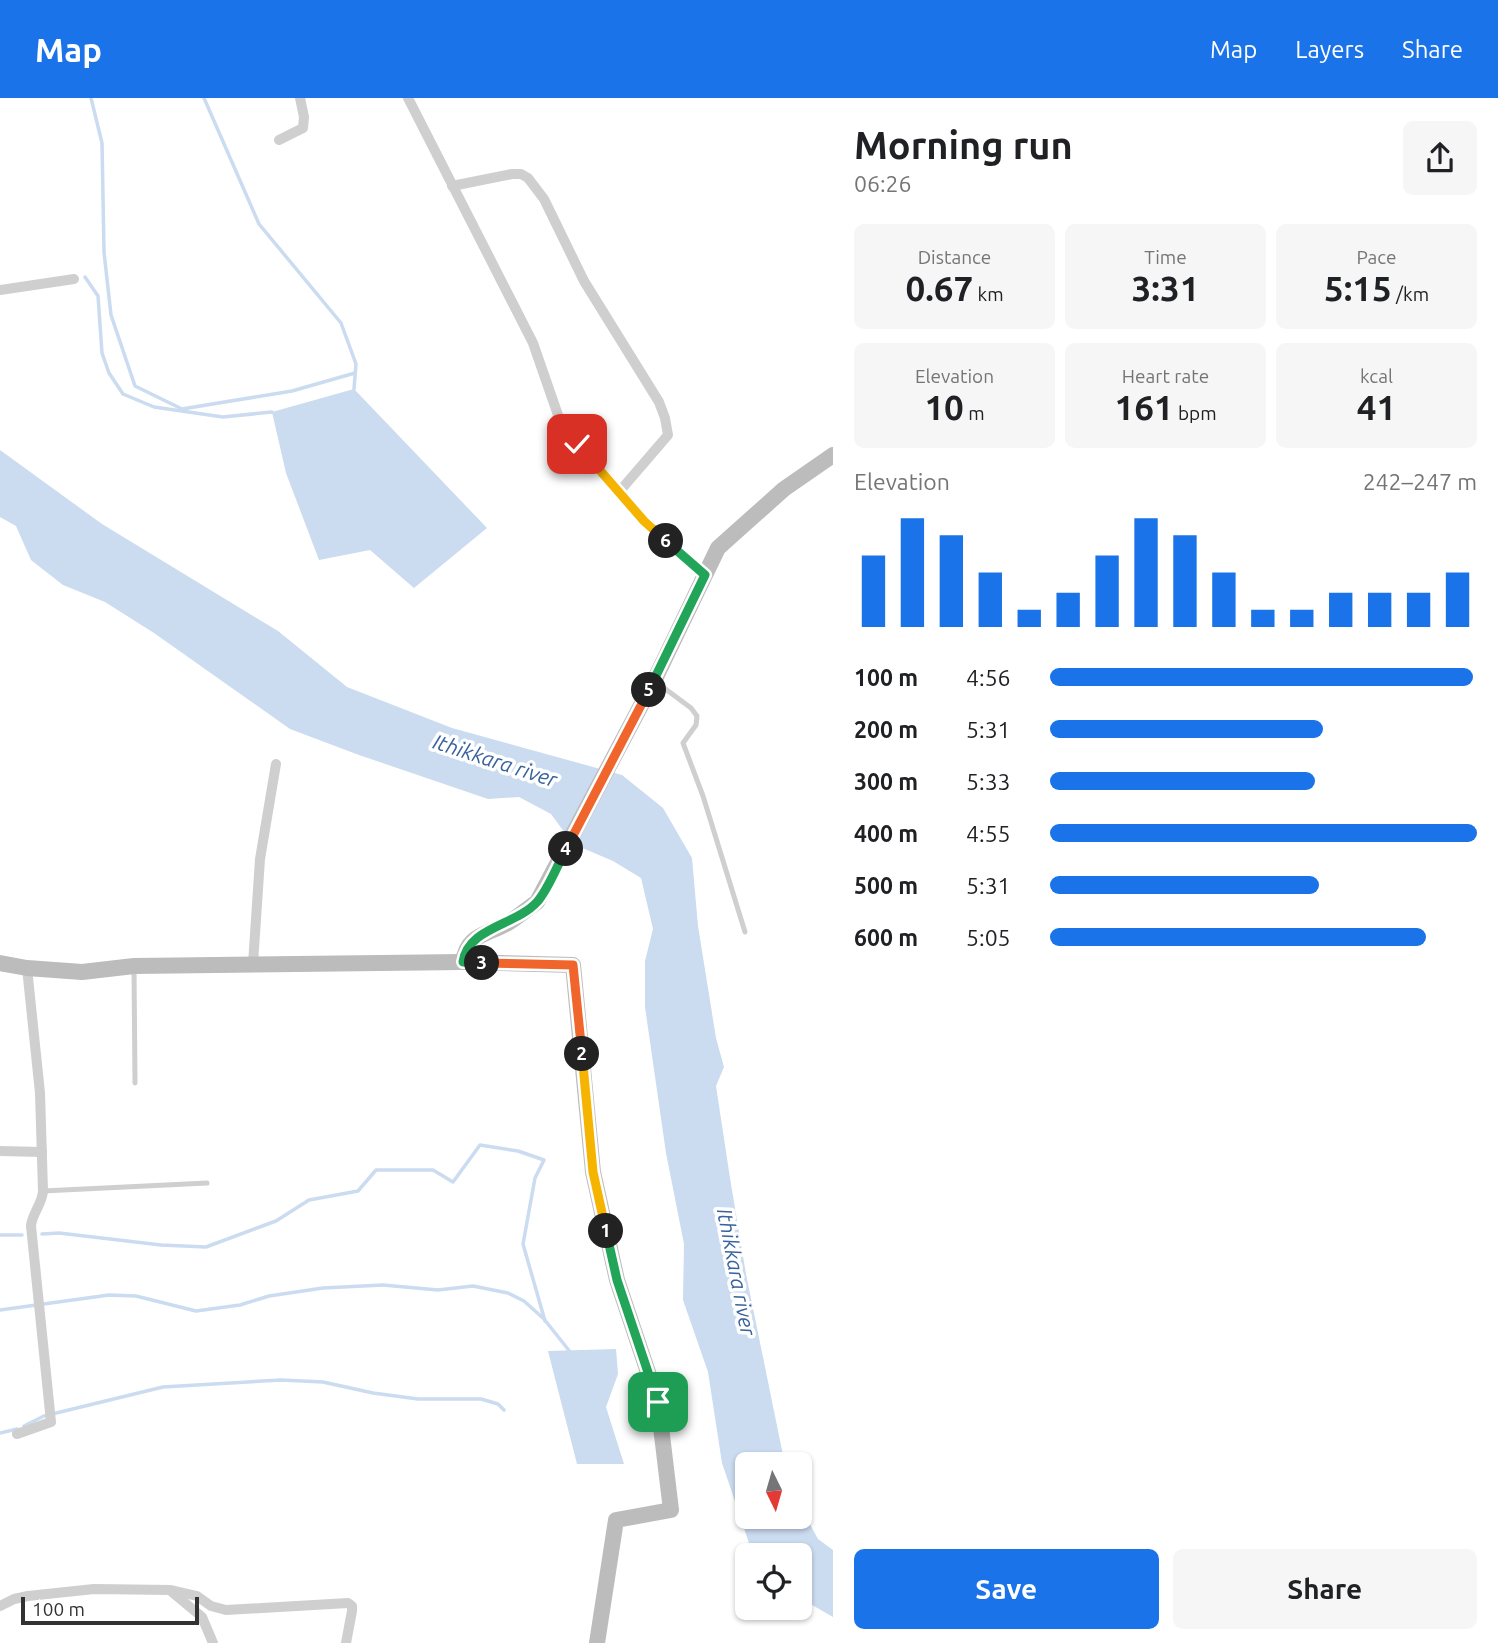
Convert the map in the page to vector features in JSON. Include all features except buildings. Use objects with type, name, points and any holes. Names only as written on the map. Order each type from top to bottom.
[{"type":"street","points":[[278,140],[303,128],[300,98]]},
{"type":"street","points":[[408,98],[533,343],[559,418],[577,444],[644,521],[705,575]]},
{"type":"street","points":[[452,186],[512,174],[521,174],[534,184],[584,281],[659,402],[668,435],[619,492]]},
{"type":"street","points":[[0,290],[74,279]]},
{"type":"street","points":[[463,962],[465,951],[473,939],[509,922],[537,902],[654,681],[718,548],[784,489],[833,455]]},
{"type":"street","points":[[253,964],[260,859],[276,764]]},
{"type":"street","points":[[0,963],[82,972],[134,966],[253,964],[463,962],[573,965],[593,1172],[617,1280],[658,1402],[671,1510],[616,1520],[597,1643]]},
{"type":"street","points":[[16,1434],[51,1422],[31,1226],[42,1201],[43,1191],[40,1093],[27,968]]},
{"type":"street","points":[[0,1151],[41,1153]]},
{"type":"street","points":[[0,1606],[14,1598],[81,1590],[171,1590],[197,1596],[211,1606],[226,1610],[351,1604],[346,1643]]},
{"type":"street","points":[[171,1590],[202,1618],[213,1643]]},
{"type":"lane","points":[[654,681],[691,708],[697,716],[696,725],[683,743],[704,796],[745,932]]},
{"type":"lane","points":[[134,966],[135,1083]]},
{"type":"lane","points":[[43,1191],[206,1183]]},
{"type":"water","points":[[354,389],[487,528],[414,588],[370,550],[319,560],[286,473],[272,412]]},
{"type":"water","name":"Ithikkara river","points":[[0,450],[102,524],[278,631],[347,687],[452,728],[622,775],[663,808],[692,858],[698,926],[716,1038],[724,1067],[716,1086],[746,1274],[782,1452],[735,1452],[735,1502],[722,1463],[708,1372],[683,1300],[684,1244],[666,1153],[645,1007],[645,961],[653,929],[641,878],[613,861],[573,844],[551,814],[519,797],[488,799],[290,729],[154,633],[105,602],[63,585],[31,560],[16,526],[0,517]]},
{"type":"water","points":[[616,1349],[618,1374],[606,1407],[624,1464],[577,1464],[548,1351]]},
{"type":"water","points":[[812,1528],[818,1539],[833,1550],[833,1617],[812,1605],[812,1543],[749,1543],[745,1530]]},
{"type":"waterway","points":[[91,98],[102,143],[104,252],[111,315],[135,386],[182,409],[292,391],[355,373]]},
{"type":"waterway","points":[[204,98],[259,224],[341,323],[356,364],[354,389]]},
{"type":"waterway","points":[[85,277],[98,296],[102,353],[109,373],[123,394],[154,407],[223,417],[272,412]]},
{"type":"waterway","points":[[42,1234],[59,1233],[161,1245],[206,1247],[276,1221],[309,1200],[358,1191],[376,1170],[433,1170],[453,1182],[480,1145],[518,1151],[544,1160],[535,1178],[523,1244],[545,1321]]},
{"type":"waterway","points":[[0,1235],[22,1235]]},
{"type":"waterway","points":[[0,1310],[109,1295],[136,1296],[196,1311],[323,1288],[383,1285],[438,1290],[473,1286],[508,1293],[524,1301],[544,1319],[571,1353]]},
{"type":"waterway","points":[[24,1426],[44,1416],[163,1387],[281,1380],[323,1382],[418,1399],[481,1399],[498,1404],[504,1410]]},
{"type":"waterway","points":[[0,1433],[17,1429]]},
{"type":"route","points":[[577,444],[644,521],[705,575],[654,681],[537,902],[509,922],[473,939],[465,951],[463,962],[573,965],[593,1172],[617,1280],[658,1402]]}]
